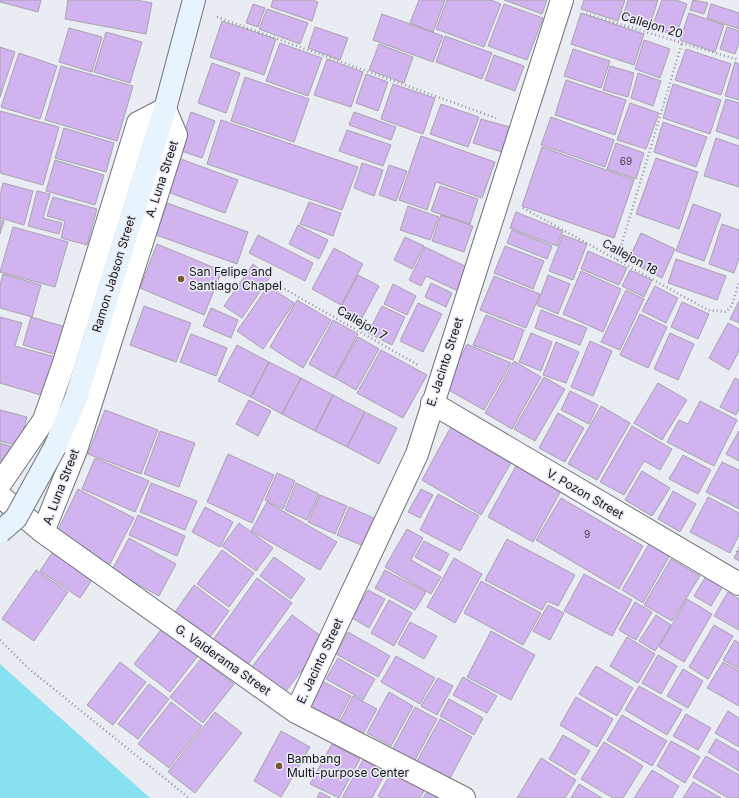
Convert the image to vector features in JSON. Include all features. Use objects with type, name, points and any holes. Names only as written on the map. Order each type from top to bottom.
[{"type":"main road","name":"Ramon Jabson Street","points":[[0,532],[16,518],[55,447],[76,398],[165,109],[193,4]]},
{"type":"street","name":"E. Jacinto Street","points":[[296,712],[417,454],[432,403],[561,3]]},
{"type":"street","points":[[0,484],[44,420],[63,366],[138,123],[165,109]]},
{"type":"street","name":"A. Luna Street","points":[[43,532],[76,450],[176,134],[165,109]]},
{"type":"street","name":"V. Pozon Street","points":[[432,403],[739,584]]},
{"type":"street","name":"G. Valderama Street","points":[[0,496],[43,532],[296,712],[464,798]]},
{"type":"path","name":"Callejon 20","points":[[561,3],[739,60]]},
{"type":"path","points":[[193,4],[521,127]]},
{"type":"path","points":[[617,260],[682,43]]},
{"type":"path","name":"Callejon 18","points":[[500,195],[708,310],[726,312],[732,305],[739,282]]},
{"type":"path","name":"Callejon 7","points":[[274,283],[441,378]]},
{"type":"path","points":[[0,640],[28,668],[189,798]]},
{"type":"water","points":[[0,664],[150,798],[0,798]]},
{"type":"building","points":[[0,0],[41,0],[38,12],[0,2]]},
{"type":"building","points":[[68,0],[136,0],[152,3],[146,34],[65,19]]},
{"type":"building","points":[[273,0],[313,0],[318,2],[312,21],[271,7]]},
{"type":"building","points":[[419,0],[445,0],[433,32],[410,23]]},
{"type":"building","points":[[447,0],[491,0],[501,4],[484,47],[436,29]]},
{"type":"building","points":[[504,0],[547,0],[542,14]]},
{"type":"building","points":[[584,0],[625,0],[618,21],[581,9]]},
{"type":"building","points":[[628,0],[658,0],[649,28],[622,19]]},
{"type":"building","points":[[662,0],[676,0],[687,4],[676,36],[652,27]]},
{"type":"building","points":[[693,0],[708,3],[704,14],[690,10]]},
{"type":"building","points":[[253,4],[265,8],[258,27],[246,23]]},
{"type":"building","points":[[504,4],[543,18],[527,60],[488,46]]},
{"type":"building","points":[[711,4],[739,13],[739,29],[707,18]]},
{"type":"building","points":[[267,9],[308,23],[300,44],[259,29]]},
{"type":"building","points":[[581,13],[644,34],[634,65],[571,44]]},
{"type":"building","points":[[689,13],[724,25],[715,52],[680,40]]},
{"type":"building","points":[[382,14],[443,36],[433,62],[373,40]]},
{"type":"building","points":[[222,21],[276,39],[264,75],[210,57]]},
{"type":"building","points":[[315,27],[348,38],[340,60],[308,48]]},
{"type":"building","points":[[727,27],[739,31],[739,43],[735,54],[720,49]]},
{"type":"building","points":[[69,28],[102,37],[92,72],[59,62]]},
{"type":"building","points":[[106,32],[142,42],[130,83],[94,72]]},
{"type":"building","points":[[445,36],[492,53],[482,79],[436,62]]},
{"type":"building","points":[[644,40],[670,49],[660,78],[635,69]]},
{"type":"building","points":[[280,43],[322,58],[308,96],[266,81]]},
{"type":"building","points":[[379,44],[413,57],[404,83],[369,70]]},
{"type":"building","points":[[0,47],[15,52],[0,97]]},
{"type":"building","points":[[573,49],[610,61],[601,88],[564,76]]},
{"type":"building","points":[[686,49],[731,64],[721,95],[675,80]]},
{"type":"building","points":[[19,53],[57,66],[40,119],[1,107]]},
{"type":"building","points":[[494,55],[524,66],[515,91],[485,80]]},
{"type":"building","points":[[327,59],[363,72],[351,107],[314,95]]},
{"type":"building","points":[[735,62],[739,64],[739,100],[725,96]]},
{"type":"building","points":[[212,63],[240,73],[226,113],[198,103]]},
{"type":"building","points":[[61,66],[133,86],[117,141],[45,120]]},
{"type":"building","points":[[610,66],[634,73],[628,97],[603,90]]},
{"type":"building","points":[[638,73],[661,81],[653,106],[631,98]]},
{"type":"building","points":[[366,74],[388,82],[378,111],[356,103]]},
{"type":"building","points":[[245,77],[309,99],[294,142],[231,121]]},
{"type":"building","points":[[566,80],[626,100],[615,135],[555,115]]},
{"type":"building","points":[[393,84],[435,98],[423,134],[381,119]]},
{"type":"building","points":[[673,84],[721,100],[710,134],[663,118]]},
{"type":"building","points":[[726,99],[739,103],[739,139],[716,131]]},
{"type":"building","points":[[630,103],[659,113],[646,149],[617,140]]},
{"type":"building","points":[[441,104],[479,117],[468,147],[430,134]]},
{"type":"building","points":[[0,111],[59,127],[43,185],[0,173]]},
{"type":"building","points":[[191,112],[215,121],[202,158],[178,150]]},
{"type":"building","points":[[354,112],[396,127],[391,140],[349,125]]},
{"type":"building","points":[[551,117],[614,140],[605,167],[541,145]]},
{"type":"building","points":[[481,119],[510,127],[502,152],[473,143]]},
{"type":"building","points":[[221,120],[358,167],[342,210],[207,164]]},
{"type":"building","points":[[663,122],[707,137],[696,167],[654,152]]},
{"type":"building","points":[[64,128],[114,143],[106,172],[55,158]]},
{"type":"building","points":[[347,130],[391,145],[383,166],[339,151]]},
{"type":"building","points":[[421,136],[495,162],[482,198],[436,182],[427,210],[399,200]]},
{"type":"building","points":[[716,138],[739,146],[739,187],[704,176]]},
{"type":"building","points":[[616,143],[644,153],[636,179],[607,169]]},
{"type":"building","points":[[542,147],[634,180],[614,238],[522,206]]},
{"type":"building","points":[[178,158],[238,180],[225,213],[165,191]]},
{"type":"building","points":[[656,158],[698,172],[679,229],[636,214]]},
{"type":"building","points":[[55,160],[104,175],[95,205],[46,191]]},
{"type":"building","points":[[362,163],[383,170],[374,196],[354,188]]},
{"type":"building","points":[[389,165],[407,171],[396,201],[379,195]]},
{"type":"building","points":[[3,183],[33,191],[24,225],[0,218],[0,195]]},
{"type":"building","points":[[440,186],[478,199],[470,224],[431,211]]},
{"type":"building","points":[[37,191],[50,194],[43,218],[62,223],[59,234],[28,226]]},
{"type":"building","points":[[53,197],[97,209],[87,245],[61,238],[65,221],[47,216]]},
{"type":"building","points":[[309,202],[341,213],[333,236],[300,224]]},
{"type":"building","points":[[167,203],[248,232],[237,264],[156,235]]},
{"type":"building","points":[[693,204],[721,214],[704,261],[676,251]]},
{"type":"building","points":[[408,206],[439,217],[430,240],[400,230]]},
{"type":"building","points":[[516,212],[563,231],[557,246],[510,228]]},
{"type":"building","points":[[441,215],[473,226],[464,252],[432,241]]},
{"type":"building","points":[[0,220],[4,221],[0,234]]},
{"type":"building","points":[[722,224],[739,230],[739,258],[734,273],[709,264]]},
{"type":"building","points":[[298,225],[328,240],[319,259],[289,244]]},
{"type":"building","points":[[13,227],[68,242],[55,287],[0,272]]},
{"type":"building","points":[[512,230],[552,246],[547,259],[507,243]]},
{"type":"building","points":[[641,233],[675,249],[662,278],[628,261]]},
{"type":"building","points":[[258,235],[313,263],[305,281],[249,253]]},
{"type":"building","points":[[563,235],[587,244],[573,280],[549,271]]},
{"type":"building","points":[[405,237],[424,246],[412,269],[394,260]]},
{"type":"building","name":"San Felipe and Santiago Chapel","points":[[157,244],[222,271],[204,315],[140,288]]},
{"type":"building","points":[[505,246],[544,261],[533,289],[494,273]]},
{"type":"building","points":[[425,247],[469,268],[458,291],[426,276],[421,286],[409,280]]},
{"type":"building","points":[[334,248],[363,264],[341,305],[312,289]]},
{"type":"building","points":[[588,251],[627,268],[619,285],[581,269]]},
{"type":"building","points":[[676,259],[726,276],[717,300],[668,283]]},
{"type":"building","points":[[253,264],[270,277],[242,318],[224,306]]},
{"type":"building","points":[[630,270],[652,280],[644,297],[622,286]]},
{"type":"building","points":[[581,271],[621,289],[603,332],[563,314]]},
{"type":"building","points":[[3,274],[41,285],[32,317],[0,308],[0,285]]},
{"type":"building","points":[[358,275],[379,286],[361,320],[340,309]]},
{"type":"building","points":[[548,275],[570,284],[558,314],[537,305]]},
{"type":"building","points":[[494,276],[540,294],[526,328],[480,310]]},
{"type":"building","points":[[431,283],[452,293],[446,307],[425,297]]},
{"type":"building","points":[[393,284],[416,296],[407,315],[384,304]]},
{"type":"building","points":[[268,286],[294,303],[263,349],[237,331]]},
{"type":"building","points":[[655,286],[678,298],[666,323],[642,311]]},
{"type":"building","points":[[626,290],[644,299],[620,350],[601,342]]},
{"type":"building","points":[[297,300],[331,320],[303,368],[270,347]]},
{"type":"building","points":[[739,301],[739,323],[730,319]]},
{"type":"building","points":[[682,302],[709,314],[698,339],[671,327]]},
{"type":"building","points":[[418,303],[442,314],[423,352],[400,341]]},
{"type":"building","points":[[144,306],[191,323],[176,362],[130,345]]},
{"type":"building","points":[[382,306],[405,317],[392,345],[368,333]]},
{"type":"building","points":[[211,308],[238,320],[231,338],[203,326]]},
{"type":"building","points":[[541,310],[587,328],[580,345],[535,328]]},
{"type":"building","points":[[640,314],[667,327],[648,368],[620,355]]},
{"type":"building","points":[[486,315],[524,330],[513,360],[473,345]]},
{"type":"building","points":[[0,317],[22,323],[15,346],[63,359],[51,398],[0,383]]},
{"type":"building","points":[[31,317],[66,327],[57,355],[23,345]]},
{"type":"building","points":[[333,320],[358,334],[334,378],[309,364]]},
{"type":"building","points":[[728,323],[739,329],[739,351],[729,370],[709,358]]},
{"type":"building","points":[[531,333],[552,342],[541,371],[519,362]]},
{"type":"building","points":[[670,333],[694,344],[678,380],[654,369]]},
{"type":"building","points":[[191,334],[227,348],[216,376],[180,362]]},
{"type":"building","points":[[358,337],[379,349],[356,390],[335,378]]},
{"type":"building","points":[[590,341],[612,351],[593,396],[571,387]]},
{"type":"building","points":[[556,342],[579,352],[566,383],[543,375]]},
{"type":"building","points":[[467,344],[511,363],[484,410],[445,388]]},
{"type":"building","points":[[237,345],[269,362],[251,397],[218,381]]},
{"type":"building","points":[[381,350],[427,375],[403,418],[357,393]]},
{"type":"building","points":[[514,361],[541,377],[512,429],[485,413]]},
{"type":"building","points":[[269,362],[301,378],[282,414],[251,397]]},
{"type":"building","points":[[544,377],[565,389],[535,441],[514,429]]},
{"type":"building","points":[[301,378],[333,395],[315,431],[282,414]]},
{"type":"building","points":[[735,378],[739,380],[739,409],[736,415],[720,407]]},
{"type":"building","points":[[658,383],[687,400],[662,440],[634,423]]},
{"type":"building","points":[[570,391],[598,405],[589,424],[561,410]]},
{"type":"building","points":[[333,395],[365,412],[347,447],[315,431]]},
{"type":"building","points":[[249,400],[271,411],[258,436],[236,424]]},
{"type":"building","points":[[700,401],[737,420],[714,466],[667,442],[679,420],[688,424]]},
{"type":"building","points":[[601,406],[630,423],[597,480],[568,464]]},
{"type":"building","points":[[0,410],[27,417],[19,446],[0,441]]},
{"type":"building","points":[[105,410],[158,430],[141,474],[88,454]]},
{"type":"building","points":[[365,412],[397,428],[379,464],[347,447]]},
{"type":"building","points":[[558,413],[584,428],[565,462],[539,448]]},
{"type":"building","points":[[632,426],[672,449],[660,470],[644,461],[624,495],[600,482]]},
{"type":"building","points":[[451,427],[512,461],[481,515],[422,480]]},
{"type":"building","points":[[160,431],[195,443],[179,487],[144,474]]},
{"type":"building","points":[[739,431],[739,461],[726,454]]},
{"type":"building","points":[[0,443],[20,449],[0,471]]},
{"type":"building","points":[[228,454],[274,475],[252,523],[207,502]]},
{"type":"building","points":[[683,455],[711,470],[698,494],[669,479]]},
{"type":"building","points":[[95,458],[149,481],[135,512],[82,489]]},
{"type":"building","points":[[722,462],[739,470],[739,509],[706,492]]},
{"type":"building","points":[[517,464],[562,489],[533,542],[488,517]]},
{"type":"building","points":[[642,471],[670,488],[652,516],[625,500]]},
{"type":"building","points":[[277,473],[295,481],[283,509],[265,500]]},
{"type":"building","points":[[151,483],[197,501],[185,530],[140,512]]},
{"type":"building","points":[[296,483],[319,494],[307,520],[285,510]]},
{"type":"building","points":[[78,489],[134,518],[110,564],[55,536]]},
{"type":"building","points":[[421,489],[433,495],[420,518],[408,512]]},
{"type":"building","points":[[673,491],[696,504],[680,532],[658,519]]},
{"type":"building","points":[[438,494],[479,516],[460,551],[420,530]]},
{"type":"building","points":[[320,495],[347,506],[335,534],[308,522]]},
{"type":"building","points":[[708,497],[739,513],[739,535],[730,553],[690,532]]},
{"type":"building","points":[[561,498],[643,546],[619,589],[536,540]]},
{"type":"building","points":[[267,502],[337,542],[320,570],[251,531]]},
{"type":"building","points":[[205,507],[233,522],[220,547],[192,532]]},
{"type":"building","points":[[349,507],[376,519],[364,546],[337,535]]},
{"type":"building","points":[[138,515],[185,536],[177,556],[129,535]]},
{"type":"building","points":[[239,523],[273,548],[256,571],[222,546]]},
{"type":"building","points":[[407,529],[423,538],[411,560],[441,577],[431,594],[385,567]]},
{"type":"building","points":[[129,538],[176,564],[159,596],[112,570]]},
{"type":"building","points":[[507,539],[575,575],[558,606],[547,601],[542,610],[485,580]]},
{"type":"building","points":[[424,541],[449,554],[440,571],[415,557]]},
{"type":"building","points":[[649,544],[670,555],[643,603],[622,590]]},
{"type":"building","points":[[56,547],[96,574],[80,598],[40,571]]},
{"type":"building","points":[[739,549],[739,561],[734,558]]},
{"type":"building","points":[[222,550],[254,573],[229,607],[197,584]]},
{"type":"building","points":[[274,557],[305,579],[291,599],[260,576]]},
{"type":"building","points":[[454,558],[482,574],[455,623],[427,607]]},
{"type":"building","points":[[671,559],[700,576],[672,621],[644,605]]},
{"type":"building","points":[[36,570],[68,592],[34,641],[2,619]]},
{"type":"building","points":[[385,570],[426,592],[415,610],[375,588]]},
{"type":"building","points":[[709,571],[726,581],[711,606],[694,596]]},
{"type":"building","points":[[584,574],[632,600],[612,636],[564,611]]},
{"type":"building","points":[[257,578],[292,603],[247,666],[212,641]]},
{"type":"building","points":[[481,581],[541,613],[523,645],[464,613]]},
{"type":"building","points":[[194,585],[229,611],[208,640],[173,615]]},
{"type":"building","points":[[368,590],[385,599],[369,628],[352,618]]},
{"type":"building","points":[[728,592],[739,599],[739,630],[714,616]]},
{"type":"building","points":[[687,599],[712,614],[684,662],[659,647]]},
{"type":"building","points":[[389,600],[412,613],[394,646],[371,633]]},
{"type":"building","points":[[635,602],[652,612],[636,640],[619,630]]},
{"type":"building","points":[[548,605],[564,613],[550,640],[533,631]]},
{"type":"building","points":[[292,615],[325,639],[284,694],[251,668]]},
{"type":"building","points":[[656,615],[671,625],[655,651],[639,641]]},
{"type":"building","points":[[410,622],[437,636],[424,659],[398,644]]},
{"type":"building","points":[[165,625],[200,653],[170,692],[134,664]]},
{"type":"building","points":[[714,625],[733,636],[708,679],[689,667]]},
{"type":"building","points":[[491,631],[535,655],[511,700],[467,677]]},
{"type":"building","points":[[348,632],[390,656],[378,677],[336,654]]},
{"type":"building","points":[[627,637],[655,654],[638,683],[610,666]]},
{"type":"building","points":[[735,640],[739,643],[739,669],[723,660]]},
{"type":"building","points":[[658,655],[677,666],[661,694],[642,683]]},
{"type":"building","points":[[396,656],[435,678],[420,704],[381,682]]},
{"type":"building","points":[[338,658],[375,679],[363,700],[326,679]]},
{"type":"building","points":[[201,659],[234,684],[203,723],[170,697]]},
{"type":"building","points":[[120,662],[146,682],[113,725],[87,705]]},
{"type":"building","points":[[723,662],[739,671],[739,706],[707,688]]},
{"type":"building","points":[[596,666],[633,688],[617,716],[579,694]]},
{"type":"building","points":[[683,669],[703,681],[688,708],[667,696]]},
{"type":"building","points":[[463,677],[497,696],[487,713],[453,695]]},
{"type":"building","points":[[438,678],[453,686],[437,715],[421,706]]},
{"type":"building","points":[[322,681],[351,696],[337,722],[308,706]]},
{"type":"building","points":[[149,684],[169,699],[138,739],[118,724]]},
{"type":"building","points":[[639,686],[682,710],[667,735],[625,710]]},
{"type":"building","points":[[389,692],[413,706],[391,746],[367,733]]},
{"type":"building","points":[[353,696],[377,709],[363,734],[340,721]]},
{"type":"building","points":[[576,697],[613,719],[597,747],[560,725]]},
{"type":"building","points":[[449,699],[483,718],[474,735],[440,716]]},
{"type":"building","points":[[171,702],[202,726],[169,768],[138,744]]},
{"type":"building","points":[[415,707],[437,719],[413,764],[391,752]]},
{"type":"building","points":[[728,711],[739,718],[739,747],[715,733]]},
{"type":"building","points":[[215,712],[242,733],[195,793],[168,772]]},
{"type":"building","points":[[686,714],[711,728],[698,750],[673,736]]},
{"type":"building","points":[[622,715],[667,741],[652,766],[607,740]]},
{"type":"building","points":[[440,719],[472,737],[448,782],[415,765]]},
{"type":"building","points":[[281,731],[310,747],[281,797],[254,781]]},
{"type":"building","points":[[563,735],[590,751],[575,775],[549,759]]},
{"type":"building","points":[[716,739],[739,752],[739,771],[708,752]]},
{"type":"building","points":[[671,741],[700,757],[685,783],[657,766]]},
{"type":"building","points":[[604,742],[643,766],[623,798],[613,798],[581,779]]},
{"type":"building","points":[[332,744],[360,759],[339,798],[310,784]]},
{"type":"building","points":[[706,756],[739,775],[739,798],[728,798],[693,777]]},
{"type":"building","points":[[541,758],[576,780],[565,798],[517,798]]},
{"type":"building","points":[[363,760],[386,772],[372,798],[342,798]]},
{"type":"building","points":[[393,769],[426,787],[420,798],[381,798],[378,796]]},
{"type":"building","points":[[652,770],[679,786],[672,798],[634,798]]},
{"type":"building","points":[[693,782],[721,798],[683,798]]},
{"type":"building","points":[[579,784],[602,798],[571,798]]},
{"type":"building","points":[[428,790],[441,798],[423,798]]},
{"type":"building","points":[[320,792],[331,798],[317,798]]},
{"type":"place","name":"San Felipe and Santiago Chapel","points":[[181,279]]},
{"type":"place","name":"Bambang Multi-purpose Center","points":[[279,766]]}]
